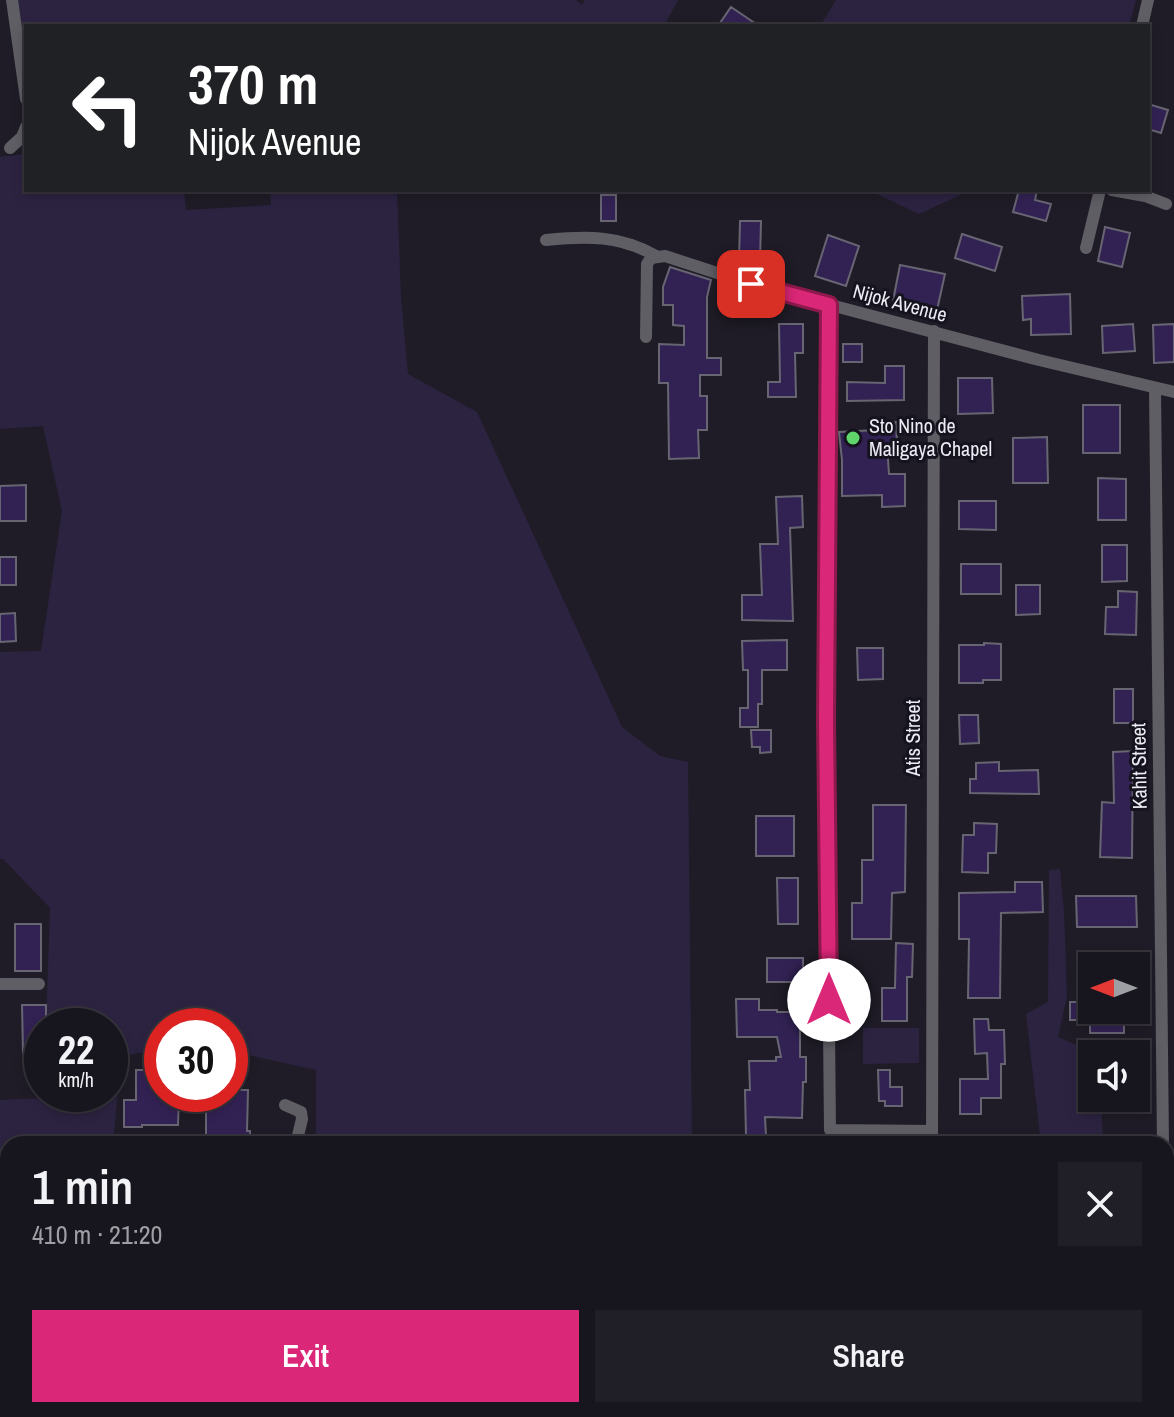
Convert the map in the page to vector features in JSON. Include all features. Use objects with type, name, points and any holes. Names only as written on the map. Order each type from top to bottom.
[{"type":"street","points":[[12,0],[24,85]]},
{"type":"street","points":[[1142,24],[1148,0]]},
{"type":"street","points":[[5,149],[24,132]]},
{"type":"street","points":[[1086,248],[1100,192]]},
{"type":"street","points":[[1123,192],[1166,204]]},
{"type":"street","name":"Nijok Avenue","points":[[546,240],[601,237],[751,284],[1174,392]]},
{"type":"street","points":[[646,337],[647,264],[649,259],[656,256]]},
{"type":"street","points":[[829,305],[826,719],[830,1130],[917,1136]]},
{"type":"street","name":"Atis Street","points":[[932,1136],[934,331]]},
{"type":"street","name":"Kahit Street","points":[[1155,388],[1163,1136]]},
{"type":"street","points":[[0,984],[39,984]]},
{"type":"street","points":[[285,1105],[301,1112],[298,1136]]},
{"type":"shaded area","points":[[12,0],[576,0],[582,5],[585,0],[678,0],[665,24],[24,24],[24,80]]},
{"type":"shaded area","points":[[836,0],[1136,0],[1130,24],[821,24]]},
{"type":"shaded area","points":[[24,154],[24,192],[184,192],[186,210],[271,205],[270,192],[397,192],[401,298],[408,374],[477,412],[622,727],[660,756],[688,762],[692,1136],[316,1136],[316,1070],[248,1055],[248,1008],[144,1008],[144,1052],[128,1055],[128,1008],[47,1008],[50,908],[0,859],[0,652],[41,651],[62,511],[43,426],[0,429],[0,157]]},
{"type":"shaded area","points":[[872,192],[967,192],[919,214]]},
{"type":"shaded area","points":[[1060,869],[1067,996],[1058,1037],[1078,1046],[1078,1112],[1102,1112],[1103,1136],[1040,1136],[1026,1014],[1048,1002],[1049,870]]},
{"type":"shaded area","points":[[863,1028],[919,1028],[919,1063],[863,1064]]},
{"type":"shaded area","points":[[24,1099],[24,1112],[116,1112],[114,1136],[0,1136],[0,1100]]},
{"type":"building","points":[[731,7],[756,24],[719,24]]},
{"type":"building","points":[[1150,105],[1168,110],[1161,133],[1150,130]]},
{"type":"building","points":[[1018,192],[1037,192],[1035,200],[1051,204],[1046,221],[1013,212]]},
{"type":"building","points":[[601,195],[616,195],[616,221],[601,221]]},
{"type":"building","points":[[740,221],[761,221],[760,261],[739,261]]},
{"type":"building","points":[[1105,227],[1130,233],[1122,267],[1098,261]]},
{"type":"building","points":[[962,234],[1002,247],[995,271],[955,258]]},
{"type":"building","points":[[828,235],[859,246],[846,286],[815,276]]},
{"type":"building","points":[[900,265],[945,274],[937,310],[893,301]]},
{"type":"building","points":[[670,267],[711,280],[707,297],[707,358],[721,358],[721,375],[700,375],[700,396],[707,396],[707,430],[698,430],[699,458],[669,459],[668,383],[659,383],[659,344],[684,345],[684,326],[673,325],[673,305],[663,305],[663,287]]},
{"type":"building","points":[[1070,294],[1071,334],[1031,335],[1031,319],[1023,320],[1022,296]]},
{"type":"building","points":[[779,324],[803,324],[803,353],[795,353],[796,397],[768,397],[768,382],[780,382]]},
{"type":"building","points":[[1133,324],[1135,351],[1103,353],[1102,326]]},
{"type":"building","points":[[1174,324],[1174,362],[1154,363],[1153,325]]},
{"type":"building","points":[[843,344],[862,344],[862,362],[843,362]]},
{"type":"building","points":[[885,366],[904,366],[904,400],[847,401],[847,382],[885,383]]},
{"type":"building","points":[[958,378],[992,378],[993,413],[958,414]]},
{"type":"building","points":[[1083,405],[1120,405],[1120,453],[1083,453]]},
{"type":"building","points":[[896,422],[897,444],[887,445],[889,474],[905,474],[905,506],[882,507],[882,495],[842,496],[839,432],[877,430],[879,423]]},
{"type":"building","points":[[1047,437],[1048,483],[1013,483],[1013,438]]},
{"type":"building","points":[[1098,478],[1126,479],[1126,520],[1098,520]]},
{"type":"building","points":[[26,485],[26,521],[0,521],[0,486]]},
{"type":"building","points":[[802,496],[803,527],[790,528],[793,621],[742,620],[742,595],[762,595],[760,544],[778,544],[776,497]]},
{"type":"building","points":[[959,501],[996,501],[996,530],[959,529]]},
{"type":"building","points":[[1102,545],[1127,545],[1127,581],[1102,582]]},
{"type":"building","points":[[0,557],[16,557],[16,585],[0,585]]},
{"type":"building","points":[[961,564],[1001,564],[1001,594],[961,594]]},
{"type":"building","points":[[1016,585],[1040,585],[1040,614],[1016,615]]},
{"type":"building","points":[[1118,591],[1137,592],[1136,635],[1105,634],[1106,607],[1118,607]]},
{"type":"building","points":[[15,613],[16,641],[0,642],[0,614]]},
{"type":"building","points":[[787,640],[787,670],[762,670],[758,727],[740,727],[740,708],[748,708],[748,670],[743,670],[742,641]]},
{"type":"building","points":[[1001,644],[1001,680],[959,683],[959,645]]},
{"type":"building","points":[[857,648],[883,648],[883,679],[858,680]]},
{"type":"building","points":[[1114,689],[1133,689],[1133,723],[1114,723]]},
{"type":"building","points":[[959,715],[978,715],[979,743],[960,744]]},
{"type":"building","points":[[751,730],[771,730],[771,752],[760,753],[760,747],[752,747]]},
{"type":"building","points":[[1133,751],[1132,858],[1100,857],[1102,802],[1114,803],[1113,752]]},
{"type":"building","points":[[999,762],[999,771],[1038,770],[1039,794],[970,793],[970,779],[976,779],[976,763]]},
{"type":"building","points":[[873,805],[906,805],[905,892],[892,893],[891,939],[852,939],[852,903],[862,903],[862,860],[873,860]]},
{"type":"building","points":[[756,816],[794,816],[794,856],[756,856]]},
{"type":"building","points":[[974,823],[997,824],[996,853],[988,853],[988,873],[962,872],[963,835],[974,835]]},
{"type":"building","points":[[777,878],[798,878],[798,924],[778,924]]},
{"type":"building","points":[[1015,882],[1042,882],[1043,912],[1001,913],[1000,998],[968,998],[969,939],[959,939],[959,893],[1015,892]]},
{"type":"building","points":[[1076,896],[1136,896],[1137,927],[1077,927]]},
{"type":"building","points":[[15,924],[41,924],[41,971],[15,971]]},
{"type":"building","points":[[896,943],[913,944],[912,977],[907,977],[907,1021],[882,1021],[882,988],[895,988]]},
{"type":"building","points":[[767,958],[803,958],[803,982],[767,982]]},
{"type":"building","points":[[736,999],[759,999],[759,1010],[800,1012],[800,1057],[806,1057],[802,1118],[765,1117],[766,1136],[746,1136],[745,1090],[750,1090],[749,1061],[776,1061],[776,1057],[781,1057],[777,1037],[737,1037]]},
{"type":"building","points":[[1070,1002],[1078,1002],[1078,1020],[1070,1020]]},
{"type":"building","points":[[22,1005],[46,1005],[46,1008],[24,1008],[23,1053]]},
{"type":"building","points":[[974,1019],[988,1019],[989,1030],[1004,1030],[1005,1064],[1001,1064],[1001,1098],[981,1098],[981,1114],[960,1114],[960,1079],[988,1079],[987,1053],[975,1054]]},
{"type":"building","points":[[1090,1024],[1124,1024],[1124,1033],[1090,1033]]},
{"type":"building","points":[[136,1070],[144,1070],[144,1112],[178,1112],[178,1125],[124,1127],[128,1100],[136,1100]]},
{"type":"building","points":[[878,1070],[890,1070],[890,1087],[902,1087],[902,1106],[885,1106],[885,1101],[879,1101]]},
{"type":"building","points":[[206,1112],[247,1112],[247,1131],[250,1131],[250,1136],[206,1136]]},
{"type":"place","name":"Sto Nino de Maligaya Chapel","points":[[853,438]]},
{"type":"route","points":[[751,284],[829,305],[826,719],[829,1000]]}]
